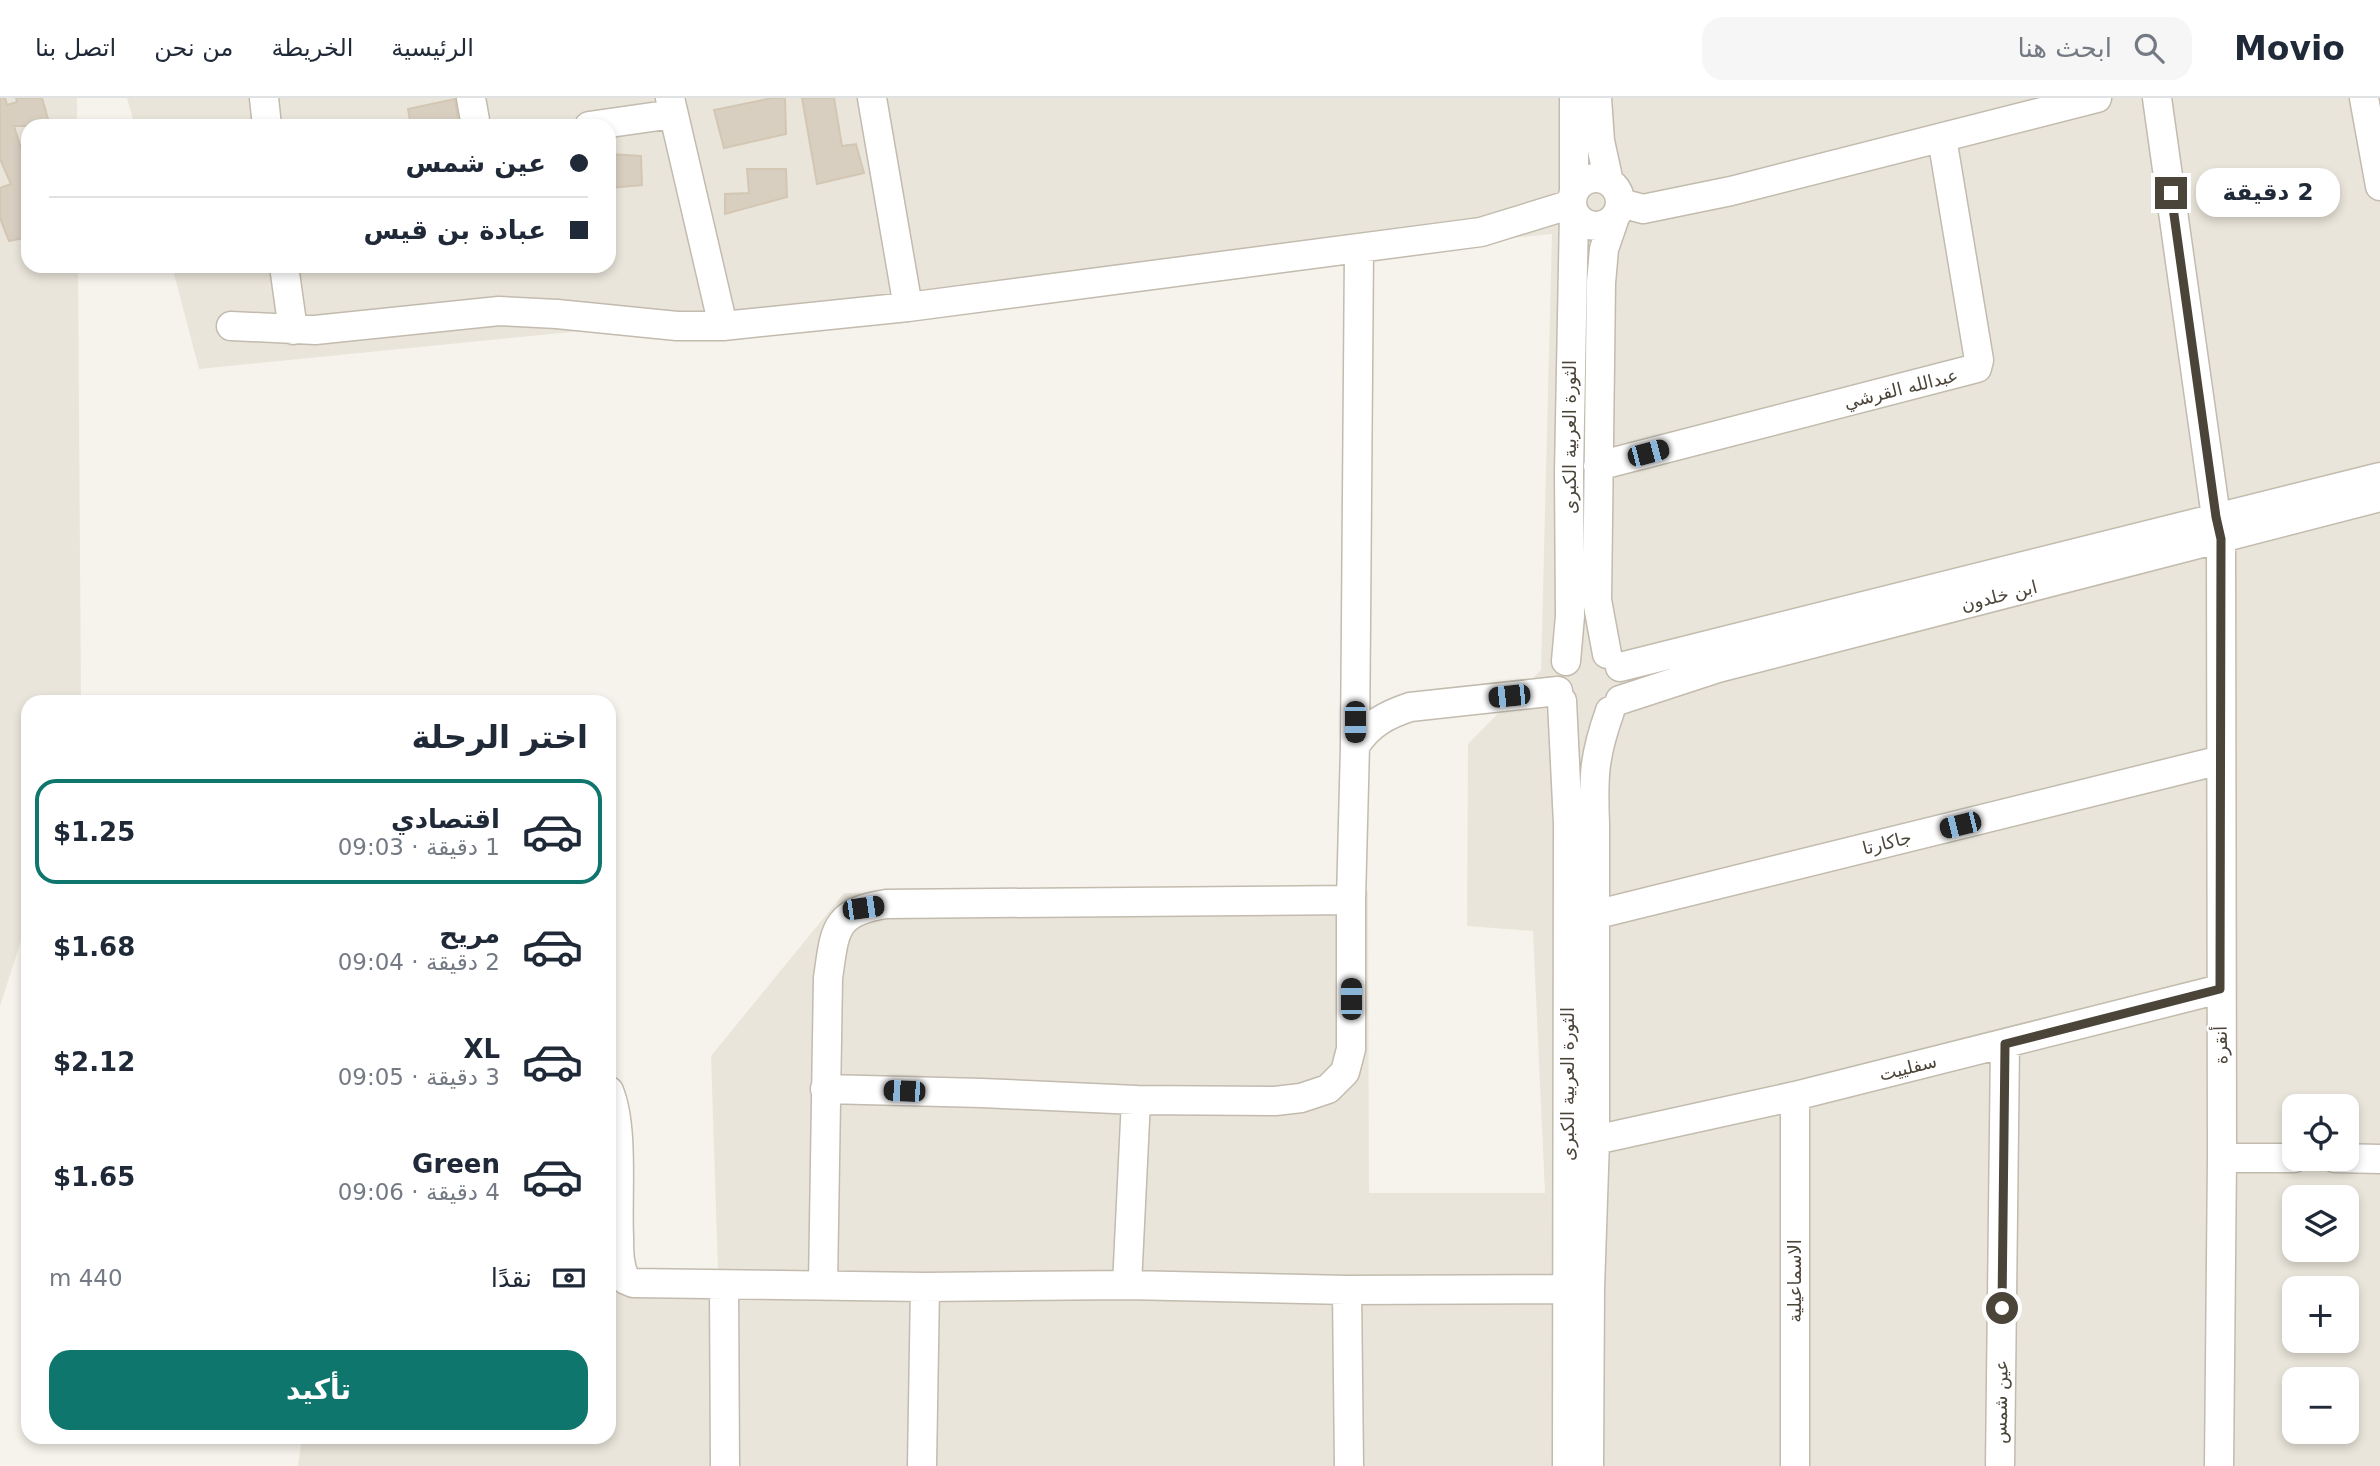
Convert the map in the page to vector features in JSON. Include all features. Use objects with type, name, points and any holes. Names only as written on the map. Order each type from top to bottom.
[{"type":"street","points":[[264,98],[267,119]]},
{"type":"street","points":[[471,98],[475,119]]},
{"type":"street","name":"الثورة العربية الكبرى","points":[[1566,661],[1570,616],[1569,472],[1574,98]]},
{"type":"street","points":[[1573,203],[1579,220],[1594,226],[1609,223],[1615,200],[1600,141],[1597,98]]},
{"type":"street","points":[[231,326],[293,330],[332,328],[499,310],[677,326],[723,326],[908,307],[1481,232],[1573,203],[1586,180],[1594,178],[1615,200],[1643,209],[1703,197],[2097,98]]},
{"type":"street","name":"أنقرة","points":[[2157,98],[2218,528],[2222,1158],[2219,1466]]},
{"type":"street","points":[[2364,98],[2380,186]]},
{"type":"street","points":[[876,99],[908,307]]},
{"type":"street","points":[[616,119],[671,106],[723,326]]},
{"type":"street","name":"عبدالله القرشي","points":[[1598,466],[1977,368],[1979,360],[1942,138]]},
{"type":"street","name":"الثورة العربية الكبرى","points":[[1614,661],[1597,600],[1601,283],[1604,249],[1615,200]]},
{"type":"street","points":[[825,1089],[1136,1100],[1275,1101],[1301,1098],[1328,1089],[1345,1072],[1351,1049],[1359,248]]},
{"type":"street","points":[[285,273],[293,330]]},
{"type":"street","name":"ابن خلدون","points":[[1615,706],[1718,668],[2218,528],[2380,477]]},
{"type":"street","name":"ابن خلدون","points":[[1614,661],[2218,528],[2380,497]]},
{"type":"street","points":[[1597,650],[1614,661],[1624,682],[1615,706],[1600,716],[1579,715],[1560,696],[1557,680],[1566,661],[1575,654],[1597,650]]},
{"type":"street","points":[[1355,746],[1363,733],[1374,724],[1391,713],[1410,707],[1560,696]]},
{"type":"street","name":"الثورة العربية الكبرى","points":[[1560,696],[1582,824],[1594,915],[1595,1140],[1578,1288],[1567,1466]]},
{"type":"street","name":"الثورة العربية الكبرى","points":[[1588,1466],[1578,1288],[1582,824],[1593,780],[1595,759],[1615,706]]},
{"type":"street","name":"جاكارتا","points":[[1594,915],[2221,760]]},
{"type":"street","points":[[823,1285],[828,978],[835,935],[846,917],[863,908],[887,904],[1351,900]]},
{"type":"street","name":"سفلييت","points":[[1595,1140],[1796,1096],[2220,989]]},
{"type":"street","name":"عين شمس","points":[[2000,1466],[2005,1044]]},
{"type":"street","name":"الاسماعيلية","points":[[1795,1466],[1796,1096]]},
{"type":"street","points":[[1127,1285],[1136,1100]]},
{"type":"street","points":[[616,1132],[620,1262],[626,1279],[634,1283],[925,1287],[1127,1285],[1347,1290],[1578,1288]]},
{"type":"street","points":[[2222,1158],[2282,1158]]},
{"type":"street","points":[[2359,1158],[2380,1158]]},
{"type":"street","points":[[724,1285],[725,1466]]},
{"type":"street","points":[[922,1466],[925,1287]]},
{"type":"street","points":[[1347,1290],[1349,1466]]},
{"type":"shaded area","points":[[0,98],[77,98],[77,119],[21,119],[21,273],[78,273],[81,695],[21,695],[21,941],[0,1006]]},
{"type":"shaded area","points":[[127,98],[2380,98],[2380,1466],[298,1466],[301,1444],[616,1444],[616,1275],[718,1272],[711,1056],[844,893],[1368,891],[1369,1193],[1545,1193],[1533,931],[1467,926],[1468,744],[1541,670],[1552,234],[199,369],[174,273],[616,273],[616,119],[133,119]]},
{"type":"building","points":[[0,98],[5,98],[7,105],[17,102],[16,98],[42,98],[48,119],[21,119],[21,126],[14,126],[21,148],[21,238],[9,241],[0,218],[0,188],[11,184],[0,159]]},
{"type":"building","points":[[772,98],[785,98],[786,134],[724,148],[714,110]]},
{"type":"building","points":[[802,98],[834,98],[842,146],[856,144],[864,173],[817,184]]},
{"type":"building","points":[[455,99],[458,119],[410,119],[408,109]]},
{"type":"building","points":[[616,154],[641,156],[642,185],[616,187]]},
{"type":"building","points":[[747,169],[786,169],[787,197],[725,214],[725,194],[749,193]]},
{"type":"route","points":[[2002,1308],[2005,1044],[2220,989],[2221,539],[2171,193]]}]
